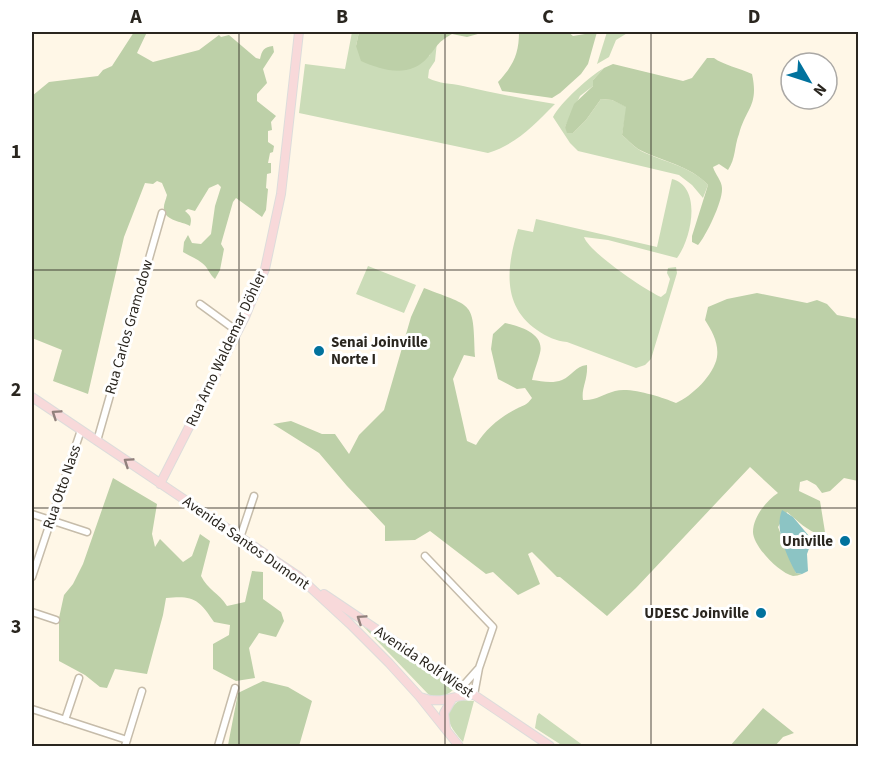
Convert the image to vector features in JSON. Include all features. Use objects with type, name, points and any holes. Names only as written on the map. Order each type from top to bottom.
[{"type":"main road","name":"Rua Arno Waldemar Döhler","points":[[160,484],[261,279],[276,224],[299,32]]},
{"type":"main road","name":"Avenida Santos Dumont","points":[[32,397],[297,576],[350,624],[419,696],[459,747]]},
{"type":"main road","name":"Avenida Rolf Wiest","points":[[297,576],[550,747]]},
{"type":"main road","points":[[447,731],[444,712],[462,687]]},
{"type":"main road","points":[[419,696],[435,701],[452,699],[461,695],[474,695]]},
{"type":"street","name":"Rua Carlos Gramodow","points":[[97,441],[162,213]]},
{"type":"street","points":[[200,304],[237,331]]},
{"type":"street","name":"Rua Otto Nass","points":[[32,577],[81,430]]},
{"type":"street","points":[[240,538],[254,496]]},
{"type":"street","points":[[32,514],[87,532]]},
{"type":"street","points":[[425,556],[493,627],[479,669],[474,695]]},
{"type":"street","points":[[32,612],[56,620]]},
{"type":"street","points":[[462,687],[479,669]]},
{"type":"street","points":[[65,720],[79,678]]},
{"type":"street","points":[[218,747],[234,688]]},
{"type":"street","points":[[32,709],[126,743],[142,690]]},
{"type":"green space","points":[[134,32],[147,32],[137,53],[153,62],[199,50],[219,35],[221,37],[229,35],[260,59],[267,47],[273,46],[274,52],[263,69],[267,83],[257,94],[257,101],[276,116],[271,122],[272,130],[268,131],[268,142],[274,146],[268,163],[271,163],[271,173],[267,174],[266,210],[262,217],[236,198],[233,202],[221,244],[224,249],[220,270],[215,279],[204,265],[183,252],[184,242],[188,235],[192,243],[201,244],[211,234],[215,206],[221,187],[218,184],[209,188],[195,211],[188,209],[185,211],[190,217],[190,226],[171,219],[165,214],[164,206],[167,195],[162,183],[157,181],[153,184],[145,183],[124,237],[88,394],[53,381],[62,350],[32,338],[32,96],[49,82],[98,76],[103,70],[112,66]]},
{"type":"green space","points":[[352,32],[359,32],[356,46],[429,56],[437,42],[435,61],[429,70],[428,78],[555,104],[516,139],[488,153],[299,113],[305,64],[345,69]]},
{"type":"green space","points":[[359,32],[485,32],[467,37],[452,34],[440,43],[421,64],[396,71],[378,68],[361,61],[356,46]]},
{"type":"green space","points":[[519,32],[568,32],[573,36],[597,32],[588,64],[581,74],[552,98],[502,91],[498,82],[508,71],[514,59]]},
{"type":"green space","points":[[607,32],[629,32],[616,40],[609,57],[597,64]]},
{"type":"green space","points":[[707,58],[714,58],[752,74],[754,93],[737,139],[731,166],[728,170],[719,164],[713,167],[721,183],[722,194],[713,218],[698,245],[692,242],[692,236],[708,185],[685,168],[638,149],[622,135],[626,107],[612,100],[601,99],[573,133],[567,133],[565,127],[574,104],[593,86],[593,80],[604,68],[613,64],[683,81],[692,78]]},
{"type":"green space","points":[[604,68],[593,80],[593,86],[580,96],[565,127],[573,133],[601,99],[612,100],[627,107],[622,135],[641,151],[685,169],[701,179],[708,185],[703,198],[679,175],[578,151],[570,143],[553,117],[576,90]]},
{"type":"green space","points":[[672,179],[682,184],[688,192],[691,203],[690,227],[677,258],[608,240],[584,237],[606,261],[661,297],[666,293],[670,279],[667,273],[668,268],[676,267],[677,273],[651,359],[645,365],[636,368],[559,341],[544,335],[525,320],[512,297],[510,284],[511,257],[518,229],[533,232],[536,219],[657,247]]},
{"type":"green space","points":[[368,266],[416,285],[404,313],[356,294]]},
{"type":"green space","points":[[424,288],[462,304],[471,315],[475,357],[464,355],[453,379],[467,441],[476,445],[493,424],[532,398],[525,388],[517,389],[498,379],[491,349],[493,334],[505,323],[530,332],[539,340],[540,353],[532,380],[558,381],[579,367],[587,365],[583,400],[615,391],[629,390],[676,403],[689,395],[707,378],[715,364],[716,342],[705,320],[708,307],[727,299],[757,293],[807,303],[817,300],[827,304],[837,315],[858,319],[858,481],[844,478],[830,491],[822,493],[816,485],[807,480],[800,482],[799,491],[820,501],[825,532],[821,535],[811,531],[787,512],[778,527],[796,573],[802,574],[793,576],[781,570],[768,558],[754,538],[754,526],[758,515],[769,500],[778,493],[750,467],[607,616],[560,577],[557,577],[532,552],[528,554],[540,584],[518,595],[493,572],[486,574],[430,531],[415,540],[385,541],[385,526],[319,453],[273,424],[291,421],[322,434],[335,434],[349,454],[359,435],[384,410],[411,317]]},
{"type":"green space","points":[[113,478],[157,504],[152,534],[155,547],[160,539],[183,562],[192,556],[200,534],[210,541],[201,576],[227,606],[245,602],[252,571],[263,572],[263,599],[281,612],[284,621],[276,637],[259,633],[249,648],[255,678],[236,681],[213,669],[213,644],[229,635],[230,625],[214,622],[204,608],[194,600],[183,597],[166,598],[147,674],[115,669],[107,688],[100,687],[85,675],[59,661],[59,618],[64,595],[73,584],[83,564]]},
{"type":"green space","points":[[363,626],[457,686],[441,697],[429,695]]},
{"type":"green space","points":[[263,681],[288,687],[312,701],[299,746],[228,745],[238,693]]},
{"type":"green space","points":[[460,700],[474,701],[463,742],[449,721],[450,710]]},
{"type":"green space","points":[[763,708],[794,733],[783,737],[775,746],[730,746]]},
{"type":"green space","points":[[539,713],[584,746],[563,746],[535,728]]},
{"type":"water","points":[[782,510],[793,517],[809,536],[811,543],[807,554],[808,571],[802,574],[796,573],[783,542],[780,525]]},
{"type":"place","name":"Senai Joinville Norte I","points":[[319,351]]},
{"type":"place","name":"Univille","points":[[845,541]]},
{"type":"place","name":"UDESC Joinville","points":[[761,613]]}]
